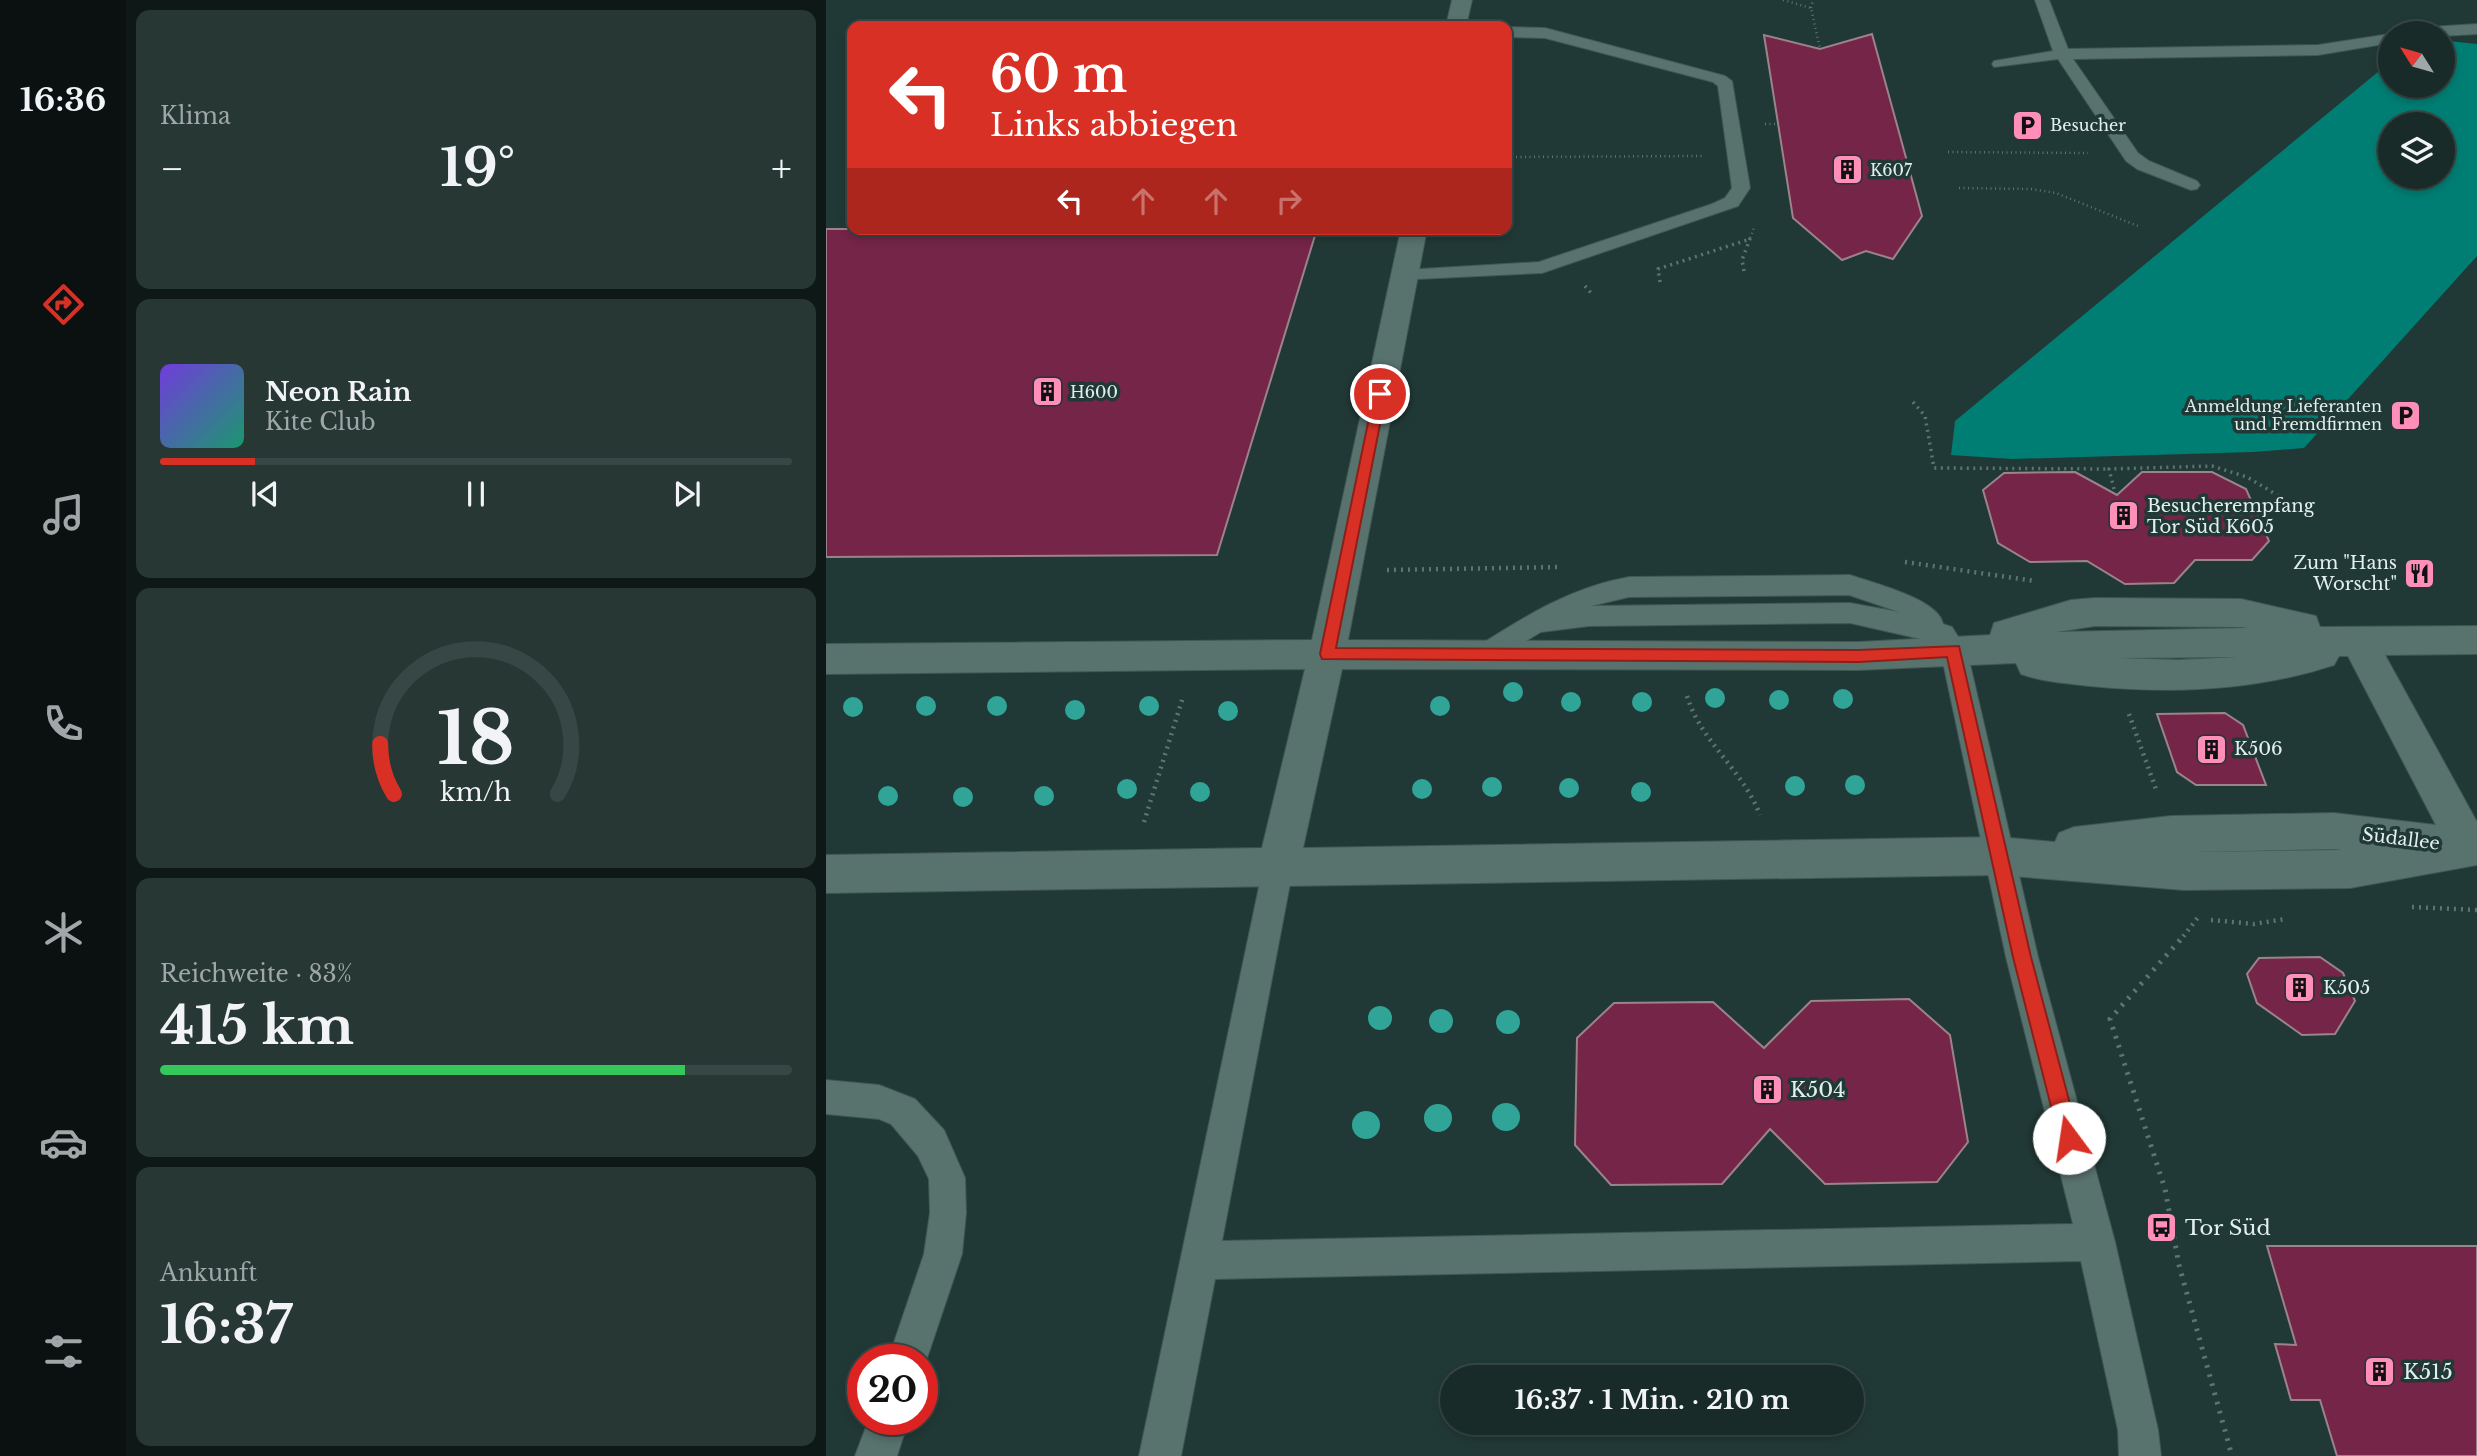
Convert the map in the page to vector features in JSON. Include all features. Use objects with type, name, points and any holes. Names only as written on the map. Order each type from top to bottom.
[{"type":"street","points":[[1457,21],[1462,0]]},
{"type":"street","points":[[1278,867],[1327,654],[1413,235]]},
{"type":"street","points":[[826,659],[1327,654],[1859,656],[1948,643],[2071,614],[2135,612],[2253,642],[2300,663],[2359,642]]},
{"type":"street","points":[[1948,643],[2087,671],[2206,673],[2288,622],[2359,642],[2477,640]]},
{"type":"street","points":[[2359,642],[2473,846]]},
{"type":"street","name":"Südallee","points":[[1999,856],[2171,834],[2334,831],[2473,846]]},
{"type":"street","name":"Südallee","points":[[1999,856],[2184,871],[2350,869],[2473,846]]},
{"type":"street","points":[[826,874],[1999,856]]},
{"type":"lane","points":[[2042,0],[2062,54],[2127,151],[2143,165],[2191,185]]},
{"type":"lane","points":[[2455,30],[2477,29]]},
{"type":"lane","points":[[1404,276],[1542,267],[1719,208],[1732,202],[1741,188],[1729,90],[1719,79],[1545,33],[1512,32]]},
{"type":"lane","points":[[2000,64],[2062,54],[2318,50],[2378,41]]},
{"type":"lane","points":[[1484,655],[1534,624],[1589,615],[1850,613],[1894,621],[1948,643],[2022,957],[2095,1242],[2138,1430],[2140,1456]]},
{"type":"lane","points":[[1160,1456],[1278,867]]},
{"type":"lane","points":[[826,1097],[879,1102],[904,1111],[931,1143],[947,1178],[948,1213],[943,1254],[913,1344]]},
{"type":"lane","points":[[1199,1260],[2095,1242]]},
{"type":"lane","points":[[876,1456],[883,1435]]},
{"type":"path","points":[[1783,0],[1811,8]]},
{"type":"path","points":[[1813,0],[1811,8],[1820,49]]},
{"type":"path","points":[[1948,152],[2127,151]]},
{"type":"path","points":[[1512,157],[1737,156]]},
{"type":"path","points":[[1959,188],[2031,189],[2056,193],[2138,226]]},
{"type":"path","points":[[1660,282],[1658,269],[1750,239]]},
{"type":"path","points":[[1913,402],[1925,416],[1934,468],[2109,469],[2212,466],[2247,477],[2290,502]]},
{"type":"path","points":[[2109,469],[2114,489]]},
{"type":"path","points":[[1129,869],[1196,655]]},
{"type":"path","points":[[1685,656],[1684,684],[1695,719],[1741,777],[1757,805],[1771,860]]},
{"type":"path","points":[[2408,907],[2477,910]]},
{"type":"green space","points":[[2455,42],[2477,44],[2477,256],[2304,448],[2012,459],[1951,455],[1955,421],[2378,72],[2378,98],[2455,98]]},
{"type":"building","name":"K607","points":[[1872,34],[1922,216],[1893,259],[1866,251],[1842,260],[1793,218],[1764,35],[1820,49]]},
{"type":"building","name":"H600","points":[[826,229],[847,229],[847,235],[1315,235],[1217,555],[826,557]]},
{"type":"building","name":"Besucherempfang Tor Süd K605","points":[[2075,472],[2117,495],[2142,472],[2212,472],[2246,489],[2269,541],[2252,560],[2195,560],[2174,583],[2125,584],[2087,561],[2030,562],[1998,543],[1983,490],[2004,473]]},
{"type":"building","name":"K506","points":[[2225,713],[2243,725],[2266,785],[2196,785],[2177,772],[2157,714]]},
{"type":"building","name":"K505","points":[[2320,957],[2343,973],[2355,1001],[2335,1034],[2302,1035],[2257,1003],[2247,974],[2259,958]]},
{"type":"building","name":"K504","points":[[1909,999],[1950,1035],[1968,1142],[1937,1182],[1825,1184],[1770,1129],[1722,1184],[1611,1185],[1575,1145],[1577,1038],[1614,1003],[1713,1002],[1764,1048],[1811,1001]]},
{"type":"building","name":"K515","points":[[2267,1246],[2477,1246],[2477,1456],[2337,1456],[2320,1400],[2291,1400],[2275,1344],[2296,1345]]},
{"type":"place","name":"Besucher","points":[[2027,125]]},
{"type":"place","name":"K607","points":[[1847,170]]},
{"type":"place","name":"H600","points":[[1047,392]]},
{"type":"place","name":"Anmeldung Lieferanten und Fremdfirmen","points":[[2405,415]]},
{"type":"place","name":"Besucherempfang Tor Süd K605","points":[[2124,516]]},
{"type":"place","name":"Zum \"Hans Worscht\"","points":[[2420,573]]},
{"type":"place","name":"K506","points":[[2211,749]]},
{"type":"place","name":"K505","points":[[2300,988]]},
{"type":"place","name":"K504","points":[[1767,1090]]},
{"type":"place","name":"Tor Süd","points":[[2162,1228]]},
{"type":"place","name":"K515","points":[[2380,1372]]},
{"type":"route","points":[[1380,394],[1327,654],[1859,656],[1954,651],[2022,957],[2069,1138]]}]
